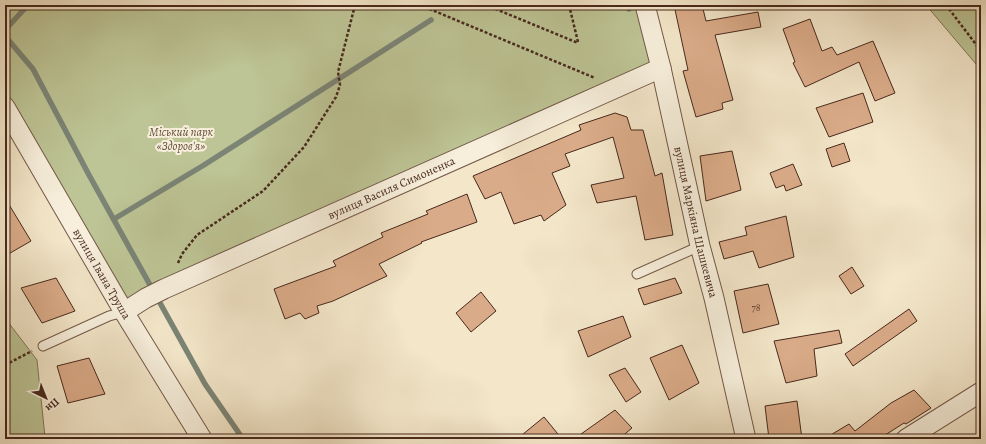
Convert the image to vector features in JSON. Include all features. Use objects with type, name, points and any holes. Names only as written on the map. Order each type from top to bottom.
[{"type":"street","name":"вулиця Маркіяна Шашкевича","points":[[645,5],[661,68],[700,246],[714,298],[746,439]]},
{"type":"street","name":"вулиця Василя Симоненка","points":[[124,312],[164,289],[661,68]]},
{"type":"street","name":"вулиця Івана Труша","points":[[5,108],[124,312],[202,439]]},
{"type":"street","points":[[906,439],[981,392]]},
{"type":"lane","points":[[637,274],[700,246]]},
{"type":"lane","points":[[43,346],[109,316],[124,312]]},
{"type":"path","points":[[164,289],[182,254],[197,234],[263,191],[304,147],[336,97],[340,85],[338,72],[355,5]]},
{"type":"path","points":[[420,5],[617,87]]},
{"type":"path","points":[[486,5],[578,43],[569,5]]},
{"type":"path","points":[[946,5],[981,50]]},
{"type":"path","points":[[5,365],[43,346]]},
{"type":"green space","name":"Міський парк «Здоров'я»","points":[[5,5],[645,5],[661,68],[124,312],[5,107]]},
{"type":"green space","points":[[926,5],[981,5],[981,70]]},
{"type":"green space","points":[[5,318],[37,360],[45,437],[47,439],[5,439]]},
{"type":"building","points":[[674,5],[702,5],[706,21],[758,12],[761,27],[715,35],[733,100],[722,103],[723,109],[696,117],[683,71],[688,70]]},
{"type":"building","points":[[810,19],[822,51],[832,47],[837,55],[873,41],[895,93],[875,101],[859,62],[805,87],[793,63],[795,62],[783,29]]},
{"type":"building","points":[[863,93],[873,122],[829,137],[816,108]]},
{"type":"building","points":[[615,113],[627,117],[631,130],[643,130],[655,176],[662,173],[673,235],[645,240],[636,196],[597,203],[591,185],[624,178],[613,137],[565,154],[570,166],[552,173],[566,205],[544,221],[541,215],[514,224],[501,192],[485,199],[473,176],[581,130],[579,125]]},
{"type":"building","points":[[844,143],[850,161],[832,167],[826,149]]},
{"type":"building","points":[[732,151],[741,190],[706,201],[700,156]]},
{"type":"building","points":[[793,164],[802,185],[786,191],[784,185],[776,188],[770,173]]},
{"type":"building","points":[[467,194],[477,222],[421,242],[422,243],[379,264],[387,276],[333,301],[317,306],[319,313],[305,319],[300,313],[285,319],[274,289],[336,266],[333,261],[383,237],[381,233],[428,214],[426,211]]},
{"type":"building","points":[[5,198],[31,241],[5,256]]},
{"type":"building","points":[[786,216],[794,257],[759,268],[753,251],[724,259],[719,242],[747,235],[745,227]]},
{"type":"building","points":[[852,267],[864,286],[851,294],[839,276]]},
{"type":"building","points":[[56,278],[75,311],[42,323],[21,288]]},
{"type":"building","points":[[675,278],[682,293],[644,305],[638,289]]},
{"type":"building","points":[[768,284],[779,324],[743,333],[734,291]]},
{"type":"building","points":[[481,292],[496,311],[471,332],[456,313]]},
{"type":"building","points":[[909,309],[917,321],[853,366],[845,354]]},
{"type":"building","points":[[623,316],[631,337],[588,357],[578,331]]},
{"type":"building","points":[[839,330],[842,343],[814,349],[817,376],[786,383],[774,341]]},
{"type":"building","points":[[682,345],[699,383],[669,400],[650,358]]},
{"type":"building","points":[[89,358],[105,394],[68,403],[57,366]]},
{"type":"building","points":[[625,368],[641,392],[626,402],[609,375]]},
{"type":"building","points":[[914,390],[931,408],[879,439],[824,439],[849,424],[855,431],[891,403]]},
{"type":"building","points":[[797,401],[802,439],[769,439],[765,406]]},
{"type":"building","points":[[615,410],[632,428],[619,439],[574,439]]},
{"type":"building","points":[[544,417],[562,439],[517,439]]},
{"type":"waterway","points":[[5,30],[28,5]]},
{"type":"waterway","points":[[627,5],[629,9]]},
{"type":"waterway","points":[[114,219],[204,165],[431,20]]},
{"type":"waterway","points":[[5,36],[33,69],[89,175],[205,384],[243,439]]}]
